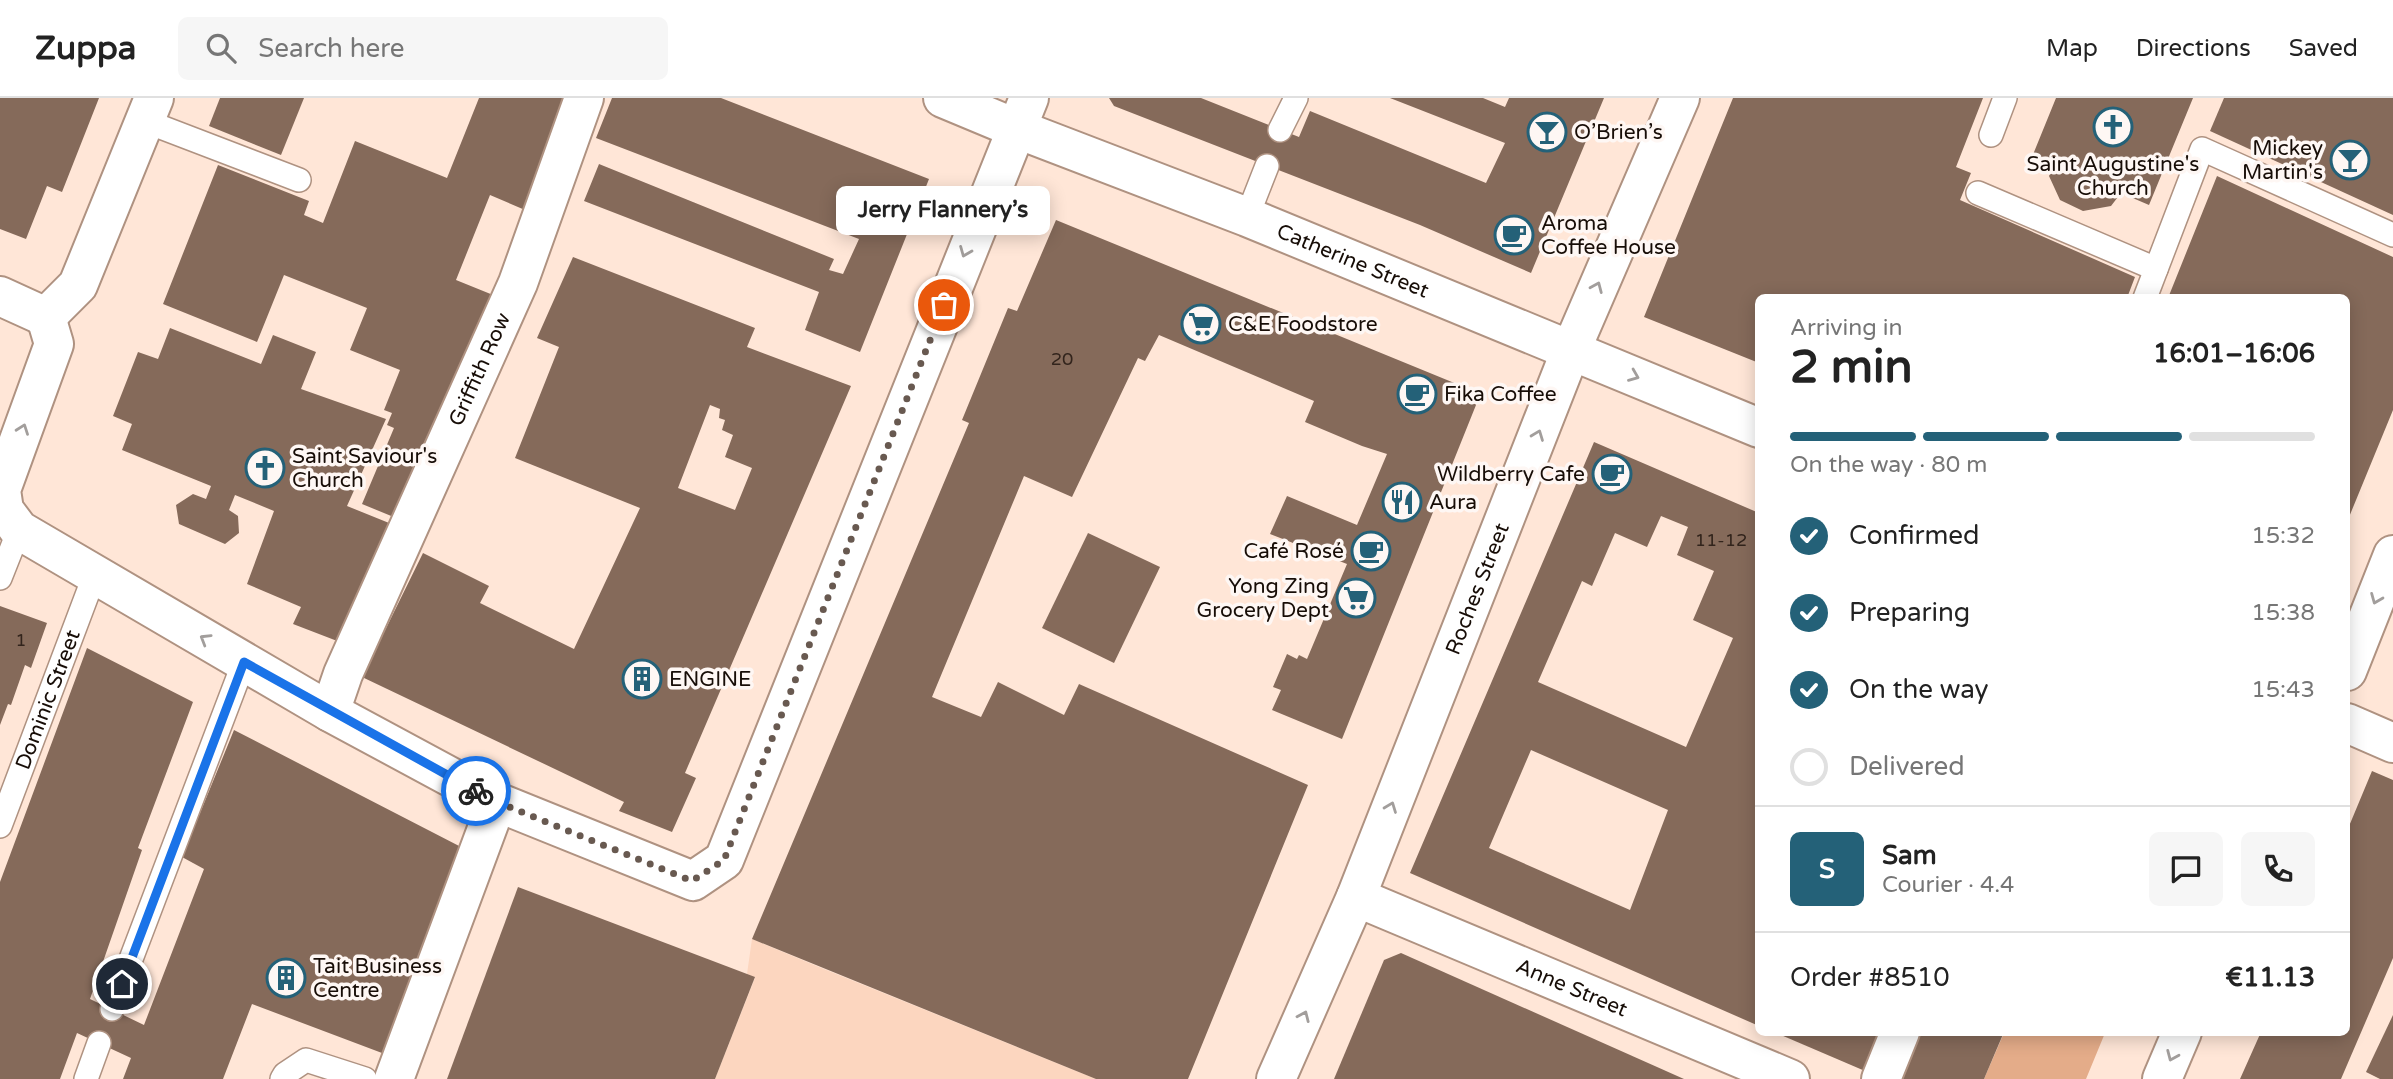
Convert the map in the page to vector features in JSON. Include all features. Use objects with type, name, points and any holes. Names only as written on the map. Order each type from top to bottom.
[{"type":"street","name":"Griffith Row","points":[[330,712],[349,662],[518,283],[584,98]]},
{"type":"street","name":"Catherine Street","points":[[943,98],[1021,113],[1247,217],[1755,426]]},
{"type":"street","name":"Roches Street","points":[[1276,1079],[1356,897],[1571,350],[1680,98]]},
{"type":"street","points":[[46,317],[78,285],[150,110]]},
{"type":"street","points":[[0,296],[46,317],[54,344],[1,490],[4,510],[19,530],[330,712],[497,802],[692,881],[724,860],[1021,113]]},
{"type":"street","points":[[2350,663],[2393,555]]},
{"type":"street","points":[[2350,724],[2393,743]]},
{"type":"street","points":[[394,1079],[497,802]]},
{"type":"street","name":"Anne Street","points":[[1356,897],[1790,1079]]},
{"type":"street","points":[[1881,1079],[1898,1036]]},
{"type":"street","points":[[2162,1079],[2180,1036]]},
{"type":"lane","points":[[1280,130],[1296,98]]},
{"type":"lane","points":[[1991,135],[2005,98]]},
{"type":"lane","points":[[150,110],[299,180]]},
{"type":"lane","points":[[2146,294],[2202,149],[2393,235]]},
{"type":"lane","points":[[1247,217],[1267,166]]},
{"type":"lane","points":[[1978,193],[2156,268]]},
{"type":"lane","points":[[0,578],[19,530]]},
{"type":"lane","name":"Dominic Street","points":[[0,826],[95,574]]},
{"type":"lane","points":[[112,1009],[244,662]]},
{"type":"lane","points":[[86,1079],[99,1043]]},
{"type":"lane","points":[[282,1079],[306,1059],[365,1079]]},
{"type":"shaded area","points":[[752,939],[1096,1079],[715,1079],[755,978],[747,974]]},
{"type":"shaded area","points":[[2002,1036],[2104,1036],[2086,1079],[1984,1079]]},
{"type":"building","points":[[0,98],[99,98],[62,192],[47,186],[26,239],[0,229]]},
{"type":"building","points":[[220,98],[304,98],[281,155],[209,126]]},
{"type":"building","points":[[479,98],[575,98],[532,213],[490,195],[456,280],[498,297],[401,520],[362,504],[394,428],[387,425],[392,413],[384,410],[400,370],[350,350],[367,308],[284,275],[257,342],[163,304],[218,165],[309,201],[304,215],[323,223],[355,141],[447,178]]},
{"type":"building","points":[[612,98],[721,98],[929,179],[860,352],[805,330],[819,292],[584,201],[599,164],[834,259],[829,270],[843,274],[859,239],[596,138]]},
{"type":"building","points":[[1109,98],[1201,98],[1299,137],[1310,111],[1486,183],[1505,143],[1390,98],[1483,98],[1505,107],[1509,98],[1604,98],[1531,273],[1420,225],[1114,106]]},
{"type":"building","points":[[1733,98],[1983,98],[1956,167],[1971,173],[1960,200],[2135,277],[2129,294],[1755,294],[1755,361],[1644,317]]},
{"type":"building","name":"Saint Augustine's Church","points":[[2056,98],[2193,98],[2149,205],[2121,193],[2111,206],[2083,211],[2060,200],[2049,176],[2054,166],[2032,157]]},
{"type":"building","points":[[2224,98],[2393,98],[2393,215],[2210,131]]},
{"type":"building","points":[[2217,176],[2393,257],[2393,410],[2350,515],[2350,294],[2170,294]]},
{"type":"building","points":[[1056,220],[1469,389],[1476,405],[1342,739],[1272,710],[1281,690],[1273,687],[1287,654],[1297,659],[1299,655],[1307,659],[1347,564],[1270,534],[1287,496],[1357,525],[1387,454],[1305,422],[1314,401],[1159,335],[1145,361],[1138,358],[1072,497],[1024,476],[932,697],[981,717],[998,682],[1064,715],[1079,684],[1308,785],[1188,1079],[1096,1079],[752,939],[969,423],[962,420],[1008,308],[1017,311]]},
{"type":"building","points":[[573,257],[755,328],[747,347],[851,386],[685,773],[696,778],[672,832],[619,811],[624,802],[362,677],[423,553],[489,586],[480,603],[574,649],[640,508],[515,458],[559,347],[537,338]],"holes":[[[710,405],[720,409],[719,418],[725,420],[722,430],[733,435],[725,457],[752,468],[735,510],[678,488]]]},
{"type":"building","name":"Saint Saviour's Church","points":[[170,328],[261,364],[273,335],[316,352],[301,389],[386,419],[347,506],[394,525],[345,644],[293,624],[301,607],[247,584],[274,511],[235,495],[229,510],[238,516],[239,533],[225,544],[179,524],[176,505],[193,494],[206,499],[211,486],[122,450],[132,424],[113,416],[138,352],[158,359]]},
{"type":"building","points":[[1594,442],[1755,511],[1755,1024],[1410,873]],"holes":[[[1661,516],[1688,527],[1677,555],[1714,571],[1693,620],[1733,638],[1686,747],[1538,682],[1582,581],[1592,586],[1615,533],[1647,547]],[[1531,750],[1668,810],[1630,910],[1489,848]]]},
{"type":"building","points":[[1088,533],[1160,567],[1114,663],[1042,628]]},
{"type":"building","points":[[0,606],[47,623],[31,668],[25,665],[11,705],[8,704],[0,725]]},
{"type":"building","points":[[87,648],[193,702],[138,848],[142,850],[90,999],[144,1025],[204,869],[182,857],[234,730],[463,848],[382,1053],[252,1004],[223,1079],[123,1079],[131,1058],[77,1033],[60,1079],[0,1079],[0,882]]},
{"type":"building","points":[[2372,771],[2393,780],[2393,958],[2341,1079],[2240,1079],[2259,1036],[2350,1036],[2350,824]]},
{"type":"building","points":[[518,887],[755,977],[715,1079],[447,1079]]},
{"type":"building","points":[[1401,953],[1684,1079],[1334,1079],[1384,960]]},
{"type":"building","points":[[2393,1015],[2393,1079],[2380,1079],[2366,1072]]},
{"type":"building","points":[[1783,1036],[1879,1036],[1865,1071]]},
{"type":"building","points":[[1915,1036],[2002,1036],[1984,1079],[1899,1079]]},
{"type":"way so far","points":[[476,791],[692,881],[724,860],[944,305]]},
{"type":"place","name":"Saint Augustine's Church","points":[[2113,127]]},
{"type":"place","name":"O’Brien’s","points":[[1547,132]]},
{"type":"place","name":"Mickey Martin's","points":[[2350,160]]},
{"type":"place","name":"Aroma Coffee House","points":[[1514,235]]},
{"type":"place","name":"Jerry Flannery’s","points":[[944,305]]},
{"type":"place","name":"C&E Foodstore","points":[[1201,324]]},
{"type":"place","name":"Fika Coffee","points":[[1417,394]]},
{"type":"place","name":"Saint Saviour's Church","points":[[265,468]]},
{"type":"place","name":"Wildberry Cafe","points":[[1612,474]]},
{"type":"place","name":"Aura","points":[[1402,502]]},
{"type":"place","name":"Café Rosé","points":[[1371,551]]},
{"type":"place","name":"Yong Zing Grocery Dept","points":[[1356,598]]},
{"type":"place","name":"ENGINE","points":[[642,679]]},
{"type":"place","name":"Tait Business Centre","points":[[286,978]]},
{"type":"route","points":[[122,984],[244,662],[476,791]]}]
